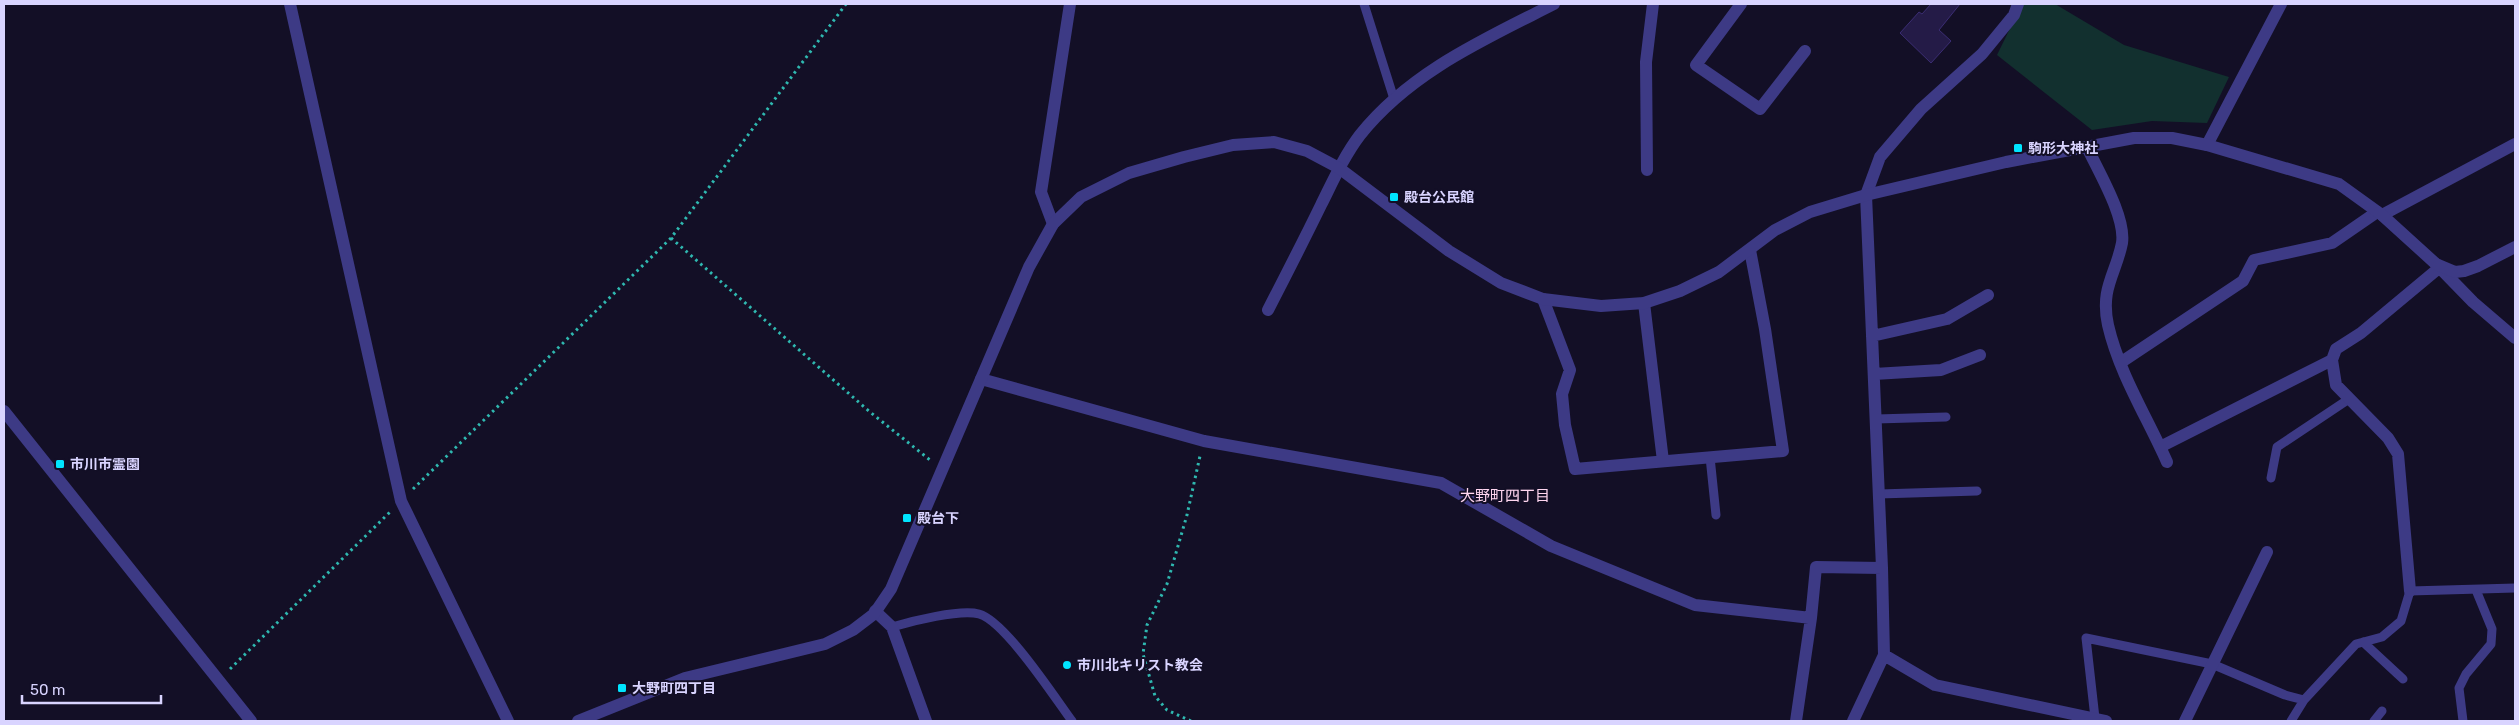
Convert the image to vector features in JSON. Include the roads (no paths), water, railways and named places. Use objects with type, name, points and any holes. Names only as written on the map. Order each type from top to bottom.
[{"type":"street","points":[[290,4],[401,501],[508,721]]},
{"type":"street","points":[[1053,224],[1041,192],[1070,4]]},
{"type":"street","points":[[1268,310],[1338,168],[1360,135],[1394,99],[1420,78],[1462,51],[1554,4]]},
{"type":"street","points":[[1647,170],[1646,62],[1653,4]]},
{"type":"street","points":[[1741,4],[1696,65],[1760,109],[1805,51]]},
{"type":"street","points":[[1853,721],[1884,655],[1866,196],[1880,157],[1927,103],[1982,54],[2014,15],[2018,4]]},
{"type":"street","points":[[2207,145],[2281,4]]},
{"type":"street","points":[[582,720],[684,678],[825,644],[853,630],[875,611],[891,589],[1029,267],[1053,224],[1081,197],[1129,173],[1233,145],[1274,142],[1307,151],[1338,168],[1449,251],[1501,283],[1543,299],[1601,306],[1644,303],[1680,291],[1719,272],[1775,230],[1810,212],[1866,196],[2006,162],[2134,138],[2172,138],[2207,145],[2339,184],[2379,213],[2515,338]]},
{"type":"street","points":[[2120,363],[2243,281],[2254,260],[2332,243],[2379,213],[2515,144]]},
{"type":"street","points":[[2087,147],[2120,224],[2122,242],[2106,288],[2108,324],[2120,363],[2166,462]]},
{"type":"street","points":[[2437,266],[2455,272],[2464,271],[2515,247]]},
{"type":"street","points":[[1543,299],[1570,370],[1562,394],[1575,469],[1783,451],[1765,328],[1750,250]]},
{"type":"street","points":[[2410,591],[2398,454],[2388,438],[2336,385],[2332,360],[2336,349],[2361,333],[2437,266]]},
{"type":"street","points":[[1872,336],[1947,319],[1988,296]]},
{"type":"street","points":[[1644,303],[1663,461]]},
{"type":"street","points":[[1874,374],[1941,370],[1980,355]]},
{"type":"street","points":[[2160,447],[2332,360]]},
{"type":"street","points":[[981,379],[1204,441],[1441,482],[1550,546],[1696,605],[1811,618]]},
{"type":"street","points":[[4,411],[251,721]]},
{"type":"street","points":[[2185,721],[2268,552]]},
{"type":"street","points":[[1796,721],[1811,618],[1816,567],[1882,568]]},
{"type":"street","points":[[875,611],[892,627],[926,721]]},
{"type":"street","points":[[1884,655],[1934,685],[2101,720]]},
{"type":"lane","points":[[1364,4],[1394,99]]},
{"type":"lane","points":[[2271,478],[2277,447],[2349,399]]},
{"type":"lane","points":[[1876,419],[1946,417]]},
{"type":"lane","points":[[1710,457],[1716,515]]},
{"type":"lane","points":[[1879,494],[1977,491]]},
{"type":"lane","points":[[2291,721],[2304,700],[2356,644],[2382,637],[2401,621],[2410,591],[2515,588]]},
{"type":"lane","points":[[2463,721],[2459,688],[2466,674],[2491,644],[2492,630],[2476,590]]},
{"type":"lane","points":[[892,627],[954,614],[979,614],[992,621],[1021,652],[1072,721]]},
{"type":"lane","points":[[2101,720],[2086,638],[2212,664],[2286,695],[2304,700]]},
{"type":"lane","points":[[2363,642],[2403,679]]},
{"type":"lane","points":[[2374,721],[2382,712]]},
{"type":"place","name":"駒形大神社","points":[[2018,148]]},
{"type":"place","name":"殿台公民館","points":[[1394,197]]},
{"type":"place","name":"市川市霊園","points":[[60,464]]},
{"type":"place","name":"殿台下","points":[[907,518]]},
{"type":"place","name":"市川北キリスト教会","points":[[1067,665]]},
{"type":"place","name":"大野町四丁目","points":[[622,688]]},
{"type":"district","name":"大野町四丁目","points":[[1505,496]]}]
